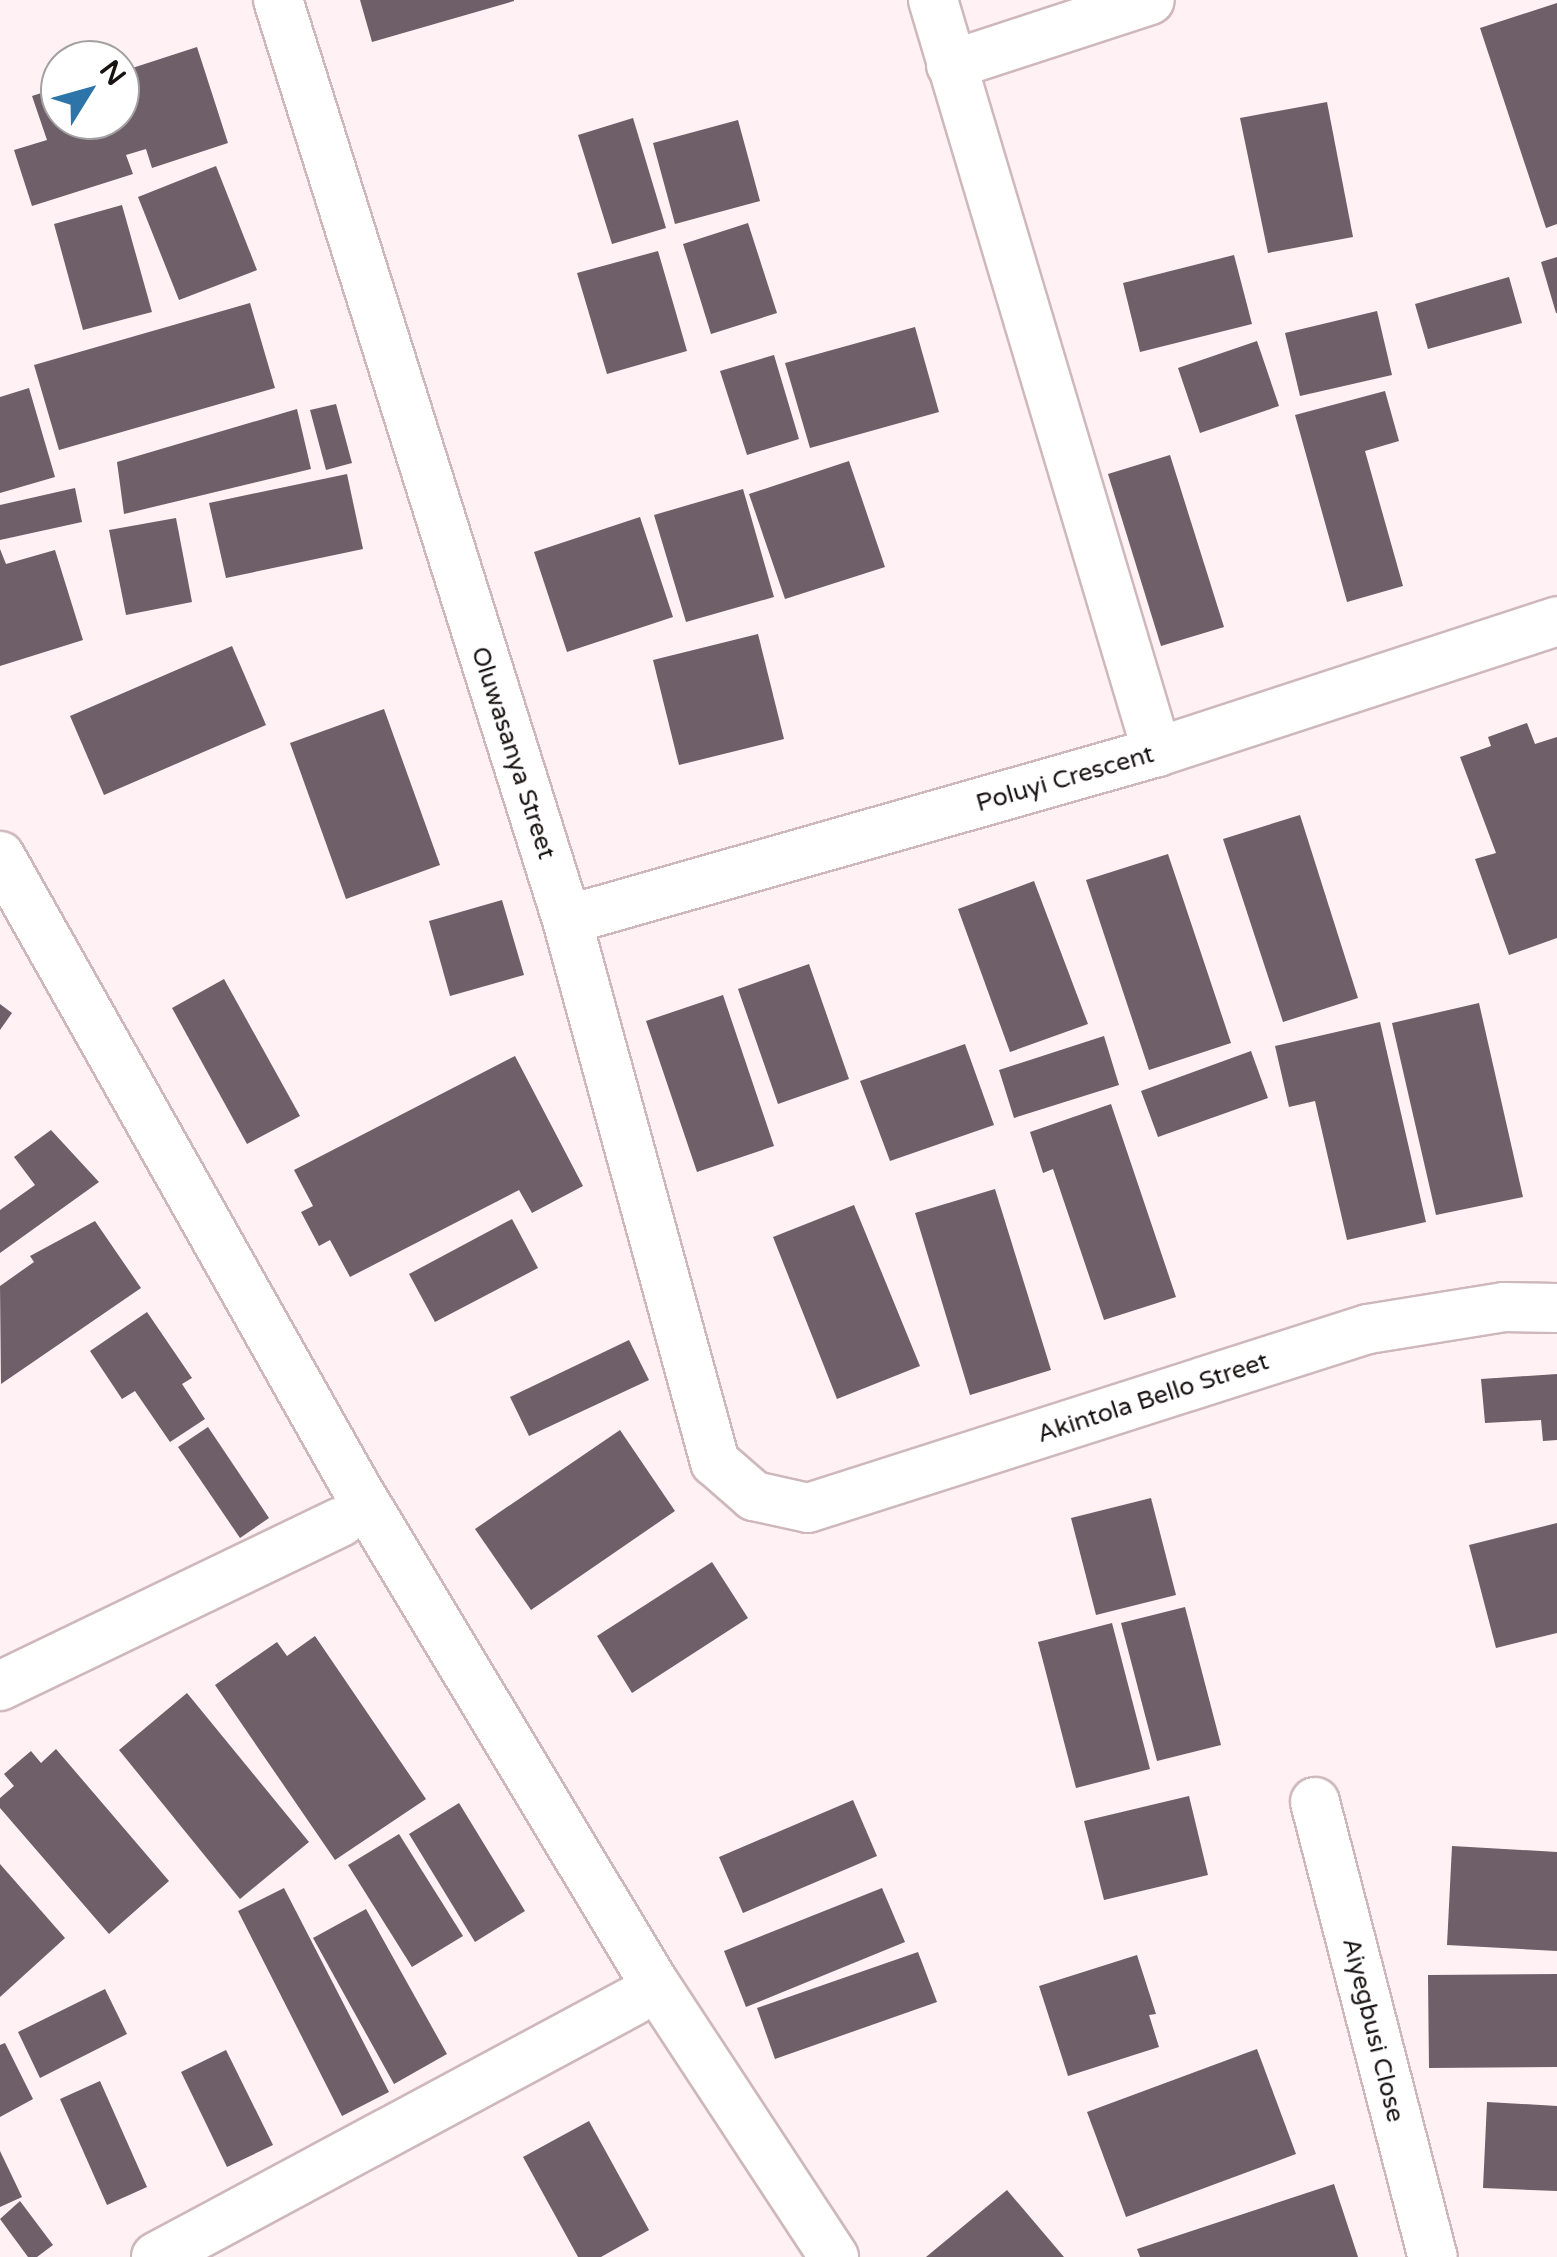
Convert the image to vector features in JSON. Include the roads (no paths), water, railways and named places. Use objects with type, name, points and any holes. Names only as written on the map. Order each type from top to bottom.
[{"type":"street","name":"Oluwasanya Street","points":[[278,0],[568,920],[715,1462],[754,1496]]},
{"type":"street","points":[[933,0],[1157,752]]},
{"type":"street","points":[[951,64],[1150,0]]},
{"type":"street","name":"Poluyi Crescent","points":[[568,920],[1157,752],[1557,622]]},
{"type":"street","points":[[0,856],[367,1506],[654,1983],[834,2257]]},
{"type":"street","points":[[0,911],[341,1522],[633,2000],[802,2257]]},
{"type":"street","name":"Akintola Bello Street","points":[[754,1496],[808,1508],[1368,1329],[1504,1307],[1557,1308]]},
{"type":"street","points":[[0,1686],[341,1522]]},
{"type":"street","name":"Aiyegbusi Close","points":[[1315,1802],[1433,2257]]},
{"type":"street","points":[[156,2257],[633,2000]]}]
